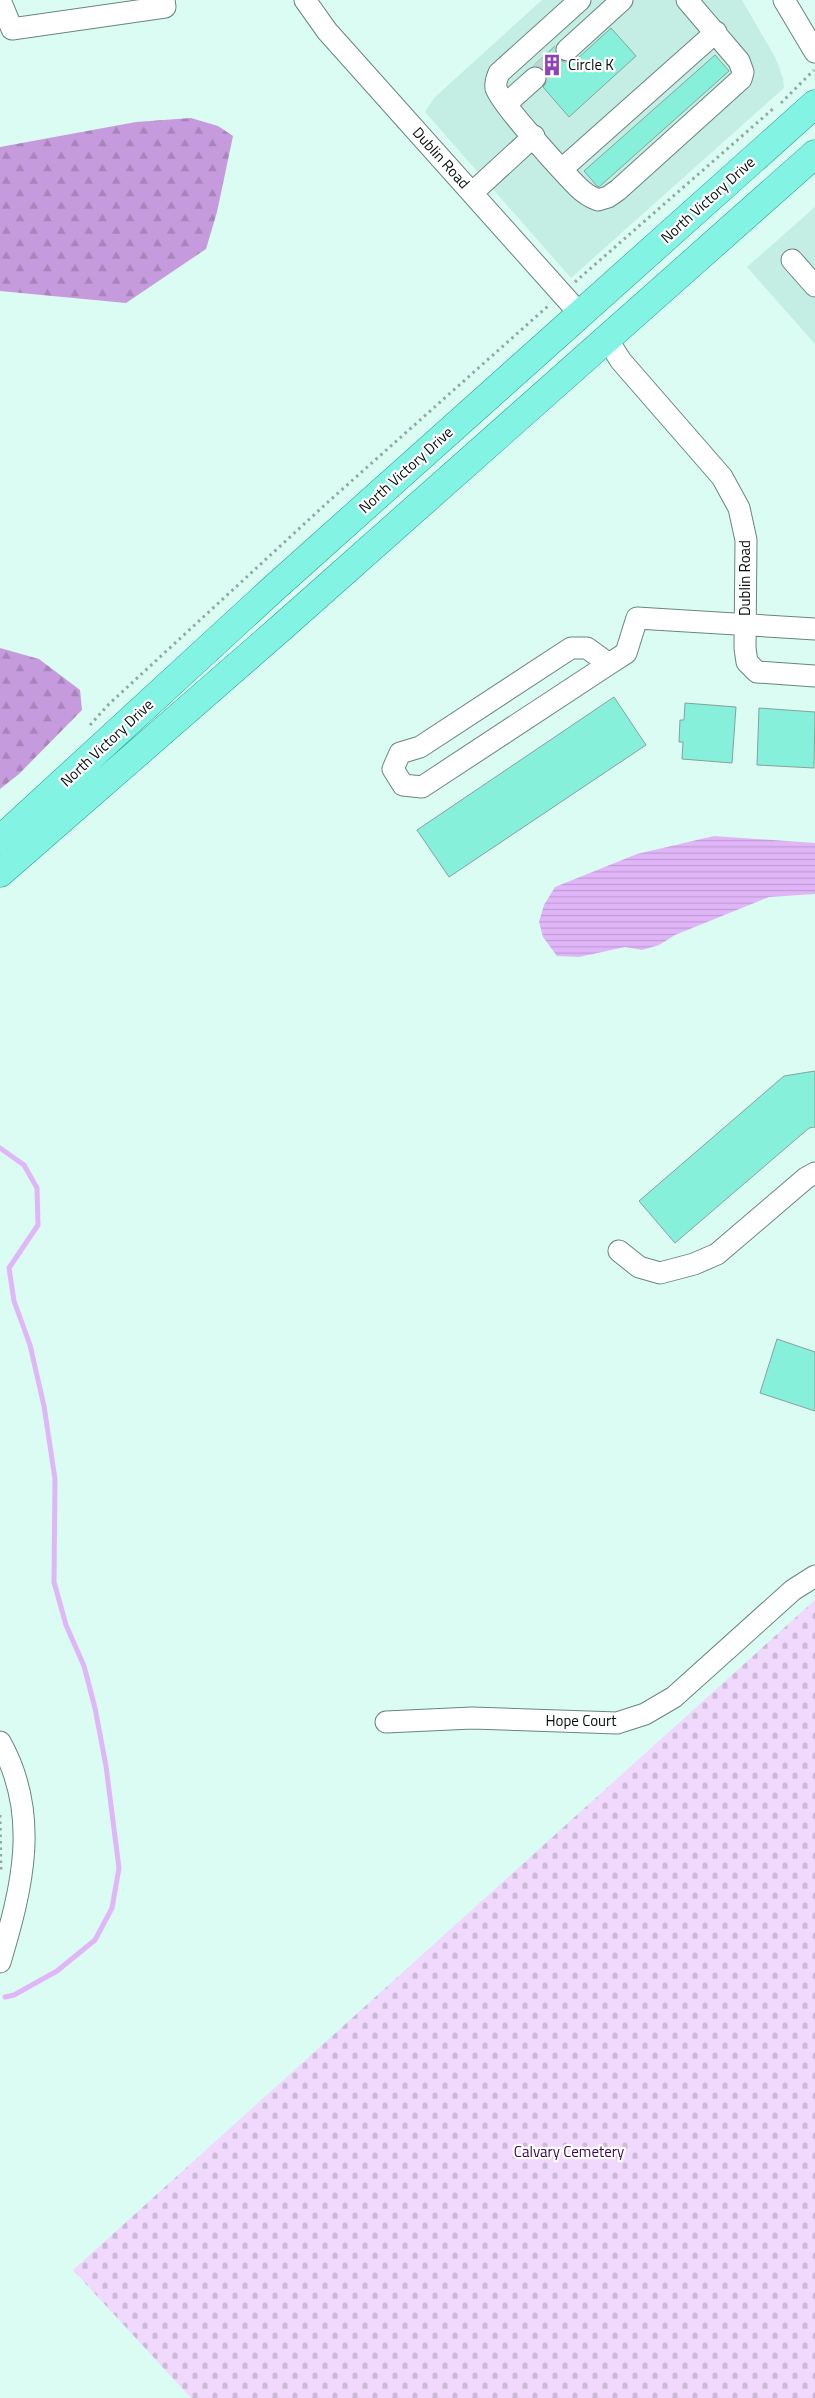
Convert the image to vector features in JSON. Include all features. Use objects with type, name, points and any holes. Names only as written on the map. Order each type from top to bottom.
[{"type":"main road","name":"North Victory Drive","points":[[0,873],[53,810],[288,576],[815,104]]},
{"type":"main road","name":"North Victory Drive","points":[[0,840],[53,810],[282,627],[815,154]]},
{"type":"street","points":[[0,0],[12,29],[165,7],[164,0]]},
{"type":"street","name":"Dublin Road","points":[[304,0],[327,31],[580,314]]},
{"type":"street","points":[[580,0],[499,73],[496,80],[496,88],[506,104],[579,188],[598,200],[608,197],[618,190],[741,79],[740,61],[687,0]]},
{"type":"street","points":[[567,50],[622,0]]},
{"type":"street","points":[[784,0],[815,52]]},
{"type":"street","points":[[562,169],[716,32]]},
{"type":"street","points":[[506,104],[535,78]]},
{"type":"street","points":[[472,193],[534,136]]},
{"type":"street","points":[[792,260],[815,286]]},
{"type":"street","name":"Dublin Road","points":[[607,339],[620,361],[722,477],[739,508],[746,540],[745,648],[747,662],[757,672],[815,676]]},
{"type":"street","points":[[609,664],[587,648],[571,648],[420,748],[400,753],[393,768],[403,785],[422,787],[626,653],[637,618],[815,629]]},
{"type":"street","points":[[619,1250],[640,1267],[660,1273],[694,1264],[717,1254],[806,1178],[815,1174]]},
{"type":"street","name":"Hope Court","points":[[386,1722],[472,1718],[617,1723],[645,1714],[674,1697],[793,1590],[815,1576]]},
{"type":"street","points":[[0,1742],[9,1758],[19,1786],[24,1815],[24,1862],[17,1906],[0,1962]]},
{"type":"path","points":[[89,726],[108,704],[314,516],[562,293],[780,103],[815,69]]},
{"type":"path","points":[[0,1816],[0,1879]]},
{"type":"shaded area","points":[[542,0],[742,0],[775,57],[783,78],[784,88],[571,278],[425,112],[434,98]]},
{"type":"shaded area","points":[[815,207],[815,344],[747,267]]},
{"type":"shaded area","points":[[714,836],[815,843],[815,894],[769,897],[675,935],[659,945],[642,950],[625,947],[579,957],[557,956],[543,937],[539,922],[544,905],[555,887],[637,854]]},
{"type":"green space","points":[[191,118],[218,126],[233,136],[217,212],[206,249],[126,303],[0,291],[0,147],[136,122]]},
{"type":"green space","points":[[0,648],[39,659],[80,690],[82,710],[19,774],[0,789]]},
{"type":"green space","name":"Calvary Cemetery","points":[[815,1600],[815,2398],[191,2398],[73,2270]]},
{"type":"building","name":"Circle K","points":[[611,28],[636,56],[569,117],[543,87],[547,81],[545,70],[533,66],[555,46],[555,53],[558,59],[564,62],[576,60]]},
{"type":"building","points":[[715,55],[729,71],[599,187],[597,186],[584,171]]},
{"type":"building","points":[[614,697],[646,745],[449,877],[417,830]]},
{"type":"building","points":[[685,703],[736,707],[732,763],[682,759],[683,742],[679,742],[680,720],[684,720]]},
{"type":"building","points":[[759,708],[815,712],[814,768],[757,765]]},
{"type":"building","points":[[815,1071],[815,1127],[809,1128],[675,1243],[639,1201],[784,1076]]},
{"type":"building","points":[[777,1339],[815,1352],[815,1411],[760,1393]]},
{"type":"waterway","points":[[0,1148],[24,1165],[37,1188],[38,1225],[9,1268],[14,1301],[30,1345],[44,1406],[55,1479],[54,1582],[66,1625],[84,1666],[95,1708],[106,1766],[119,1868],[112,1908],[95,1940],[57,1971],[14,1995],[5,1997]]},
{"type":"tunnel","points":[[535,78],[567,50]]},
{"type":"place","name":"Circle K","points":[[552,65]]}]
